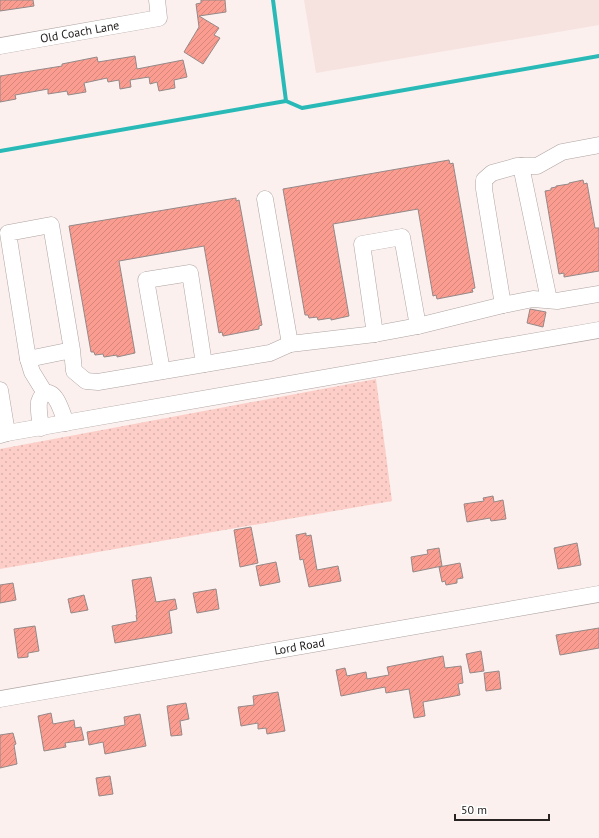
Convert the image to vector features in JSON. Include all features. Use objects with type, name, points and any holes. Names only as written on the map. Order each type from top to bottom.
[{"type":"street","name":"Old Coach Lane","points":[[0,46],[159,18],[157,0]]},
{"type":"street","points":[[503,305],[484,189],[484,180],[492,173],[517,166],[537,166],[562,152],[599,145]]},
{"type":"street","points":[[522,166],[549,300]]},
{"type":"street","points":[[264,199],[290,344]]},
{"type":"street","points":[[45,393],[32,372],[28,359],[8,233],[15,231],[51,225],[72,350],[74,371],[86,381],[98,382],[270,353],[290,344],[375,334],[418,326],[533,299],[557,301],[599,294]]},
{"type":"street","points":[[375,334],[362,244],[402,237],[418,326]]},
{"type":"street","points":[[162,371],[146,280],[190,273],[204,364]]},
{"type":"street","points":[[0,390],[4,434],[599,330]]},
{"type":"street","points":[[28,359],[72,350]]},
{"type":"street","points":[[45,393],[50,393],[54,396],[66,423]]},
{"type":"street","points":[[41,428],[39,403],[45,393]]},
{"type":"street","name":"Lord Road","points":[[0,699],[599,594]]},
{"type":"shaded area","points":[[304,0],[599,0],[599,25],[316,73]]},
{"type":"shaded area","points":[[376,379],[392,501],[0,569],[0,449]]},
{"type":"building","points":[[0,0],[33,0],[34,6],[0,11]]},
{"type":"building","points":[[201,0],[225,0],[226,12],[199,16],[219,28],[214,35],[220,38],[203,64],[184,52],[199,27],[196,4],[201,3]]},
{"type":"building","points":[[135,56],[137,69],[183,60],[187,77],[174,80],[175,88],[159,91],[157,82],[150,84],[149,77],[130,80],[131,87],[120,89],[119,80],[108,82],[107,78],[84,83],[86,92],[68,95],[67,91],[48,94],[48,89],[15,95],[16,99],[0,102],[0,76],[62,66],[62,64],[97,57],[98,62]]},
{"type":"building","points":[[449,160],[450,164],[453,163],[475,288],[472,289],[473,292],[437,299],[436,295],[433,296],[418,209],[333,224],[349,316],[331,320],[331,318],[318,320],[317,317],[309,318],[308,315],[305,315],[283,189]]},
{"type":"building","points":[[583,180],[584,184],[587,183],[595,228],[599,228],[599,271],[564,277],[564,273],[559,274],[545,191],[551,190],[551,188],[556,186]]},
{"type":"building","points":[[236,198],[236,201],[239,200],[262,325],[259,326],[259,329],[223,336],[222,332],[219,333],[204,246],[119,261],[135,353],[117,357],[117,355],[104,357],[103,354],[95,355],[94,352],[91,352],[69,226]]},
{"type":"building","points":[[530,309],[546,312],[543,327],[527,323]]},
{"type":"building","points":[[493,496],[494,502],[503,500],[506,519],[491,521],[490,518],[467,522],[464,504],[484,501],[483,498]]},
{"type":"building","points":[[251,527],[258,563],[240,567],[234,530]]},
{"type":"building","points":[[306,533],[306,536],[311,535],[317,570],[338,566],[341,581],[309,587],[303,559],[300,560],[296,535]]},
{"type":"building","points":[[577,543],[581,565],[558,569],[554,548]]},
{"type":"building","points":[[439,548],[442,566],[413,572],[411,557],[428,554],[427,550]]},
{"type":"building","points":[[276,562],[280,582],[260,586],[256,566]]},
{"type":"building","points":[[460,563],[463,578],[457,579],[457,583],[446,585],[445,581],[442,582],[439,567]]},
{"type":"building","points":[[151,577],[156,602],[175,599],[177,609],[169,611],[172,633],[115,643],[112,626],[137,621],[132,580]]},
{"type":"building","points":[[13,583],[16,600],[0,603],[0,585]]},
{"type":"building","points":[[216,589],[219,609],[197,613],[193,593]]},
{"type":"building","points":[[84,595],[88,610],[71,613],[68,599]]},
{"type":"building","points":[[35,626],[39,651],[28,653],[28,657],[18,658],[14,629]]},
{"type":"building","points":[[599,628],[599,648],[560,655],[556,635]]},
{"type":"building","points":[[481,651],[484,671],[470,673],[466,654]]},
{"type":"building","points":[[443,656],[445,668],[461,666],[463,683],[458,684],[460,695],[423,702],[425,716],[414,718],[409,689],[386,693],[385,687],[341,696],[336,670],[345,668],[347,676],[366,672],[367,679],[389,675],[387,667]]},
{"type":"building","points":[[499,671],[501,689],[486,691],[484,673]]},
{"type":"building","points":[[278,692],[285,731],[267,734],[266,728],[258,729],[258,723],[241,726],[238,707],[254,705],[253,696]]},
{"type":"building","points":[[186,703],[189,719],[180,721],[182,735],[171,736],[167,706]]},
{"type":"building","points":[[51,713],[53,724],[74,720],[75,728],[81,727],[84,740],[65,743],[66,747],[44,751],[38,716]]},
{"type":"building","points":[[140,714],[146,746],[105,754],[103,742],[89,745],[87,732],[125,725],[124,717]]},
{"type":"building","points":[[13,733],[16,744],[14,745],[17,764],[0,768],[0,735]]},
{"type":"building","points":[[110,776],[113,794],[99,796],[96,778]]},
{"type":"waterway","points":[[273,0],[286,101],[302,108],[599,56]]},
{"type":"waterway","points":[[0,151],[286,101]]}]
